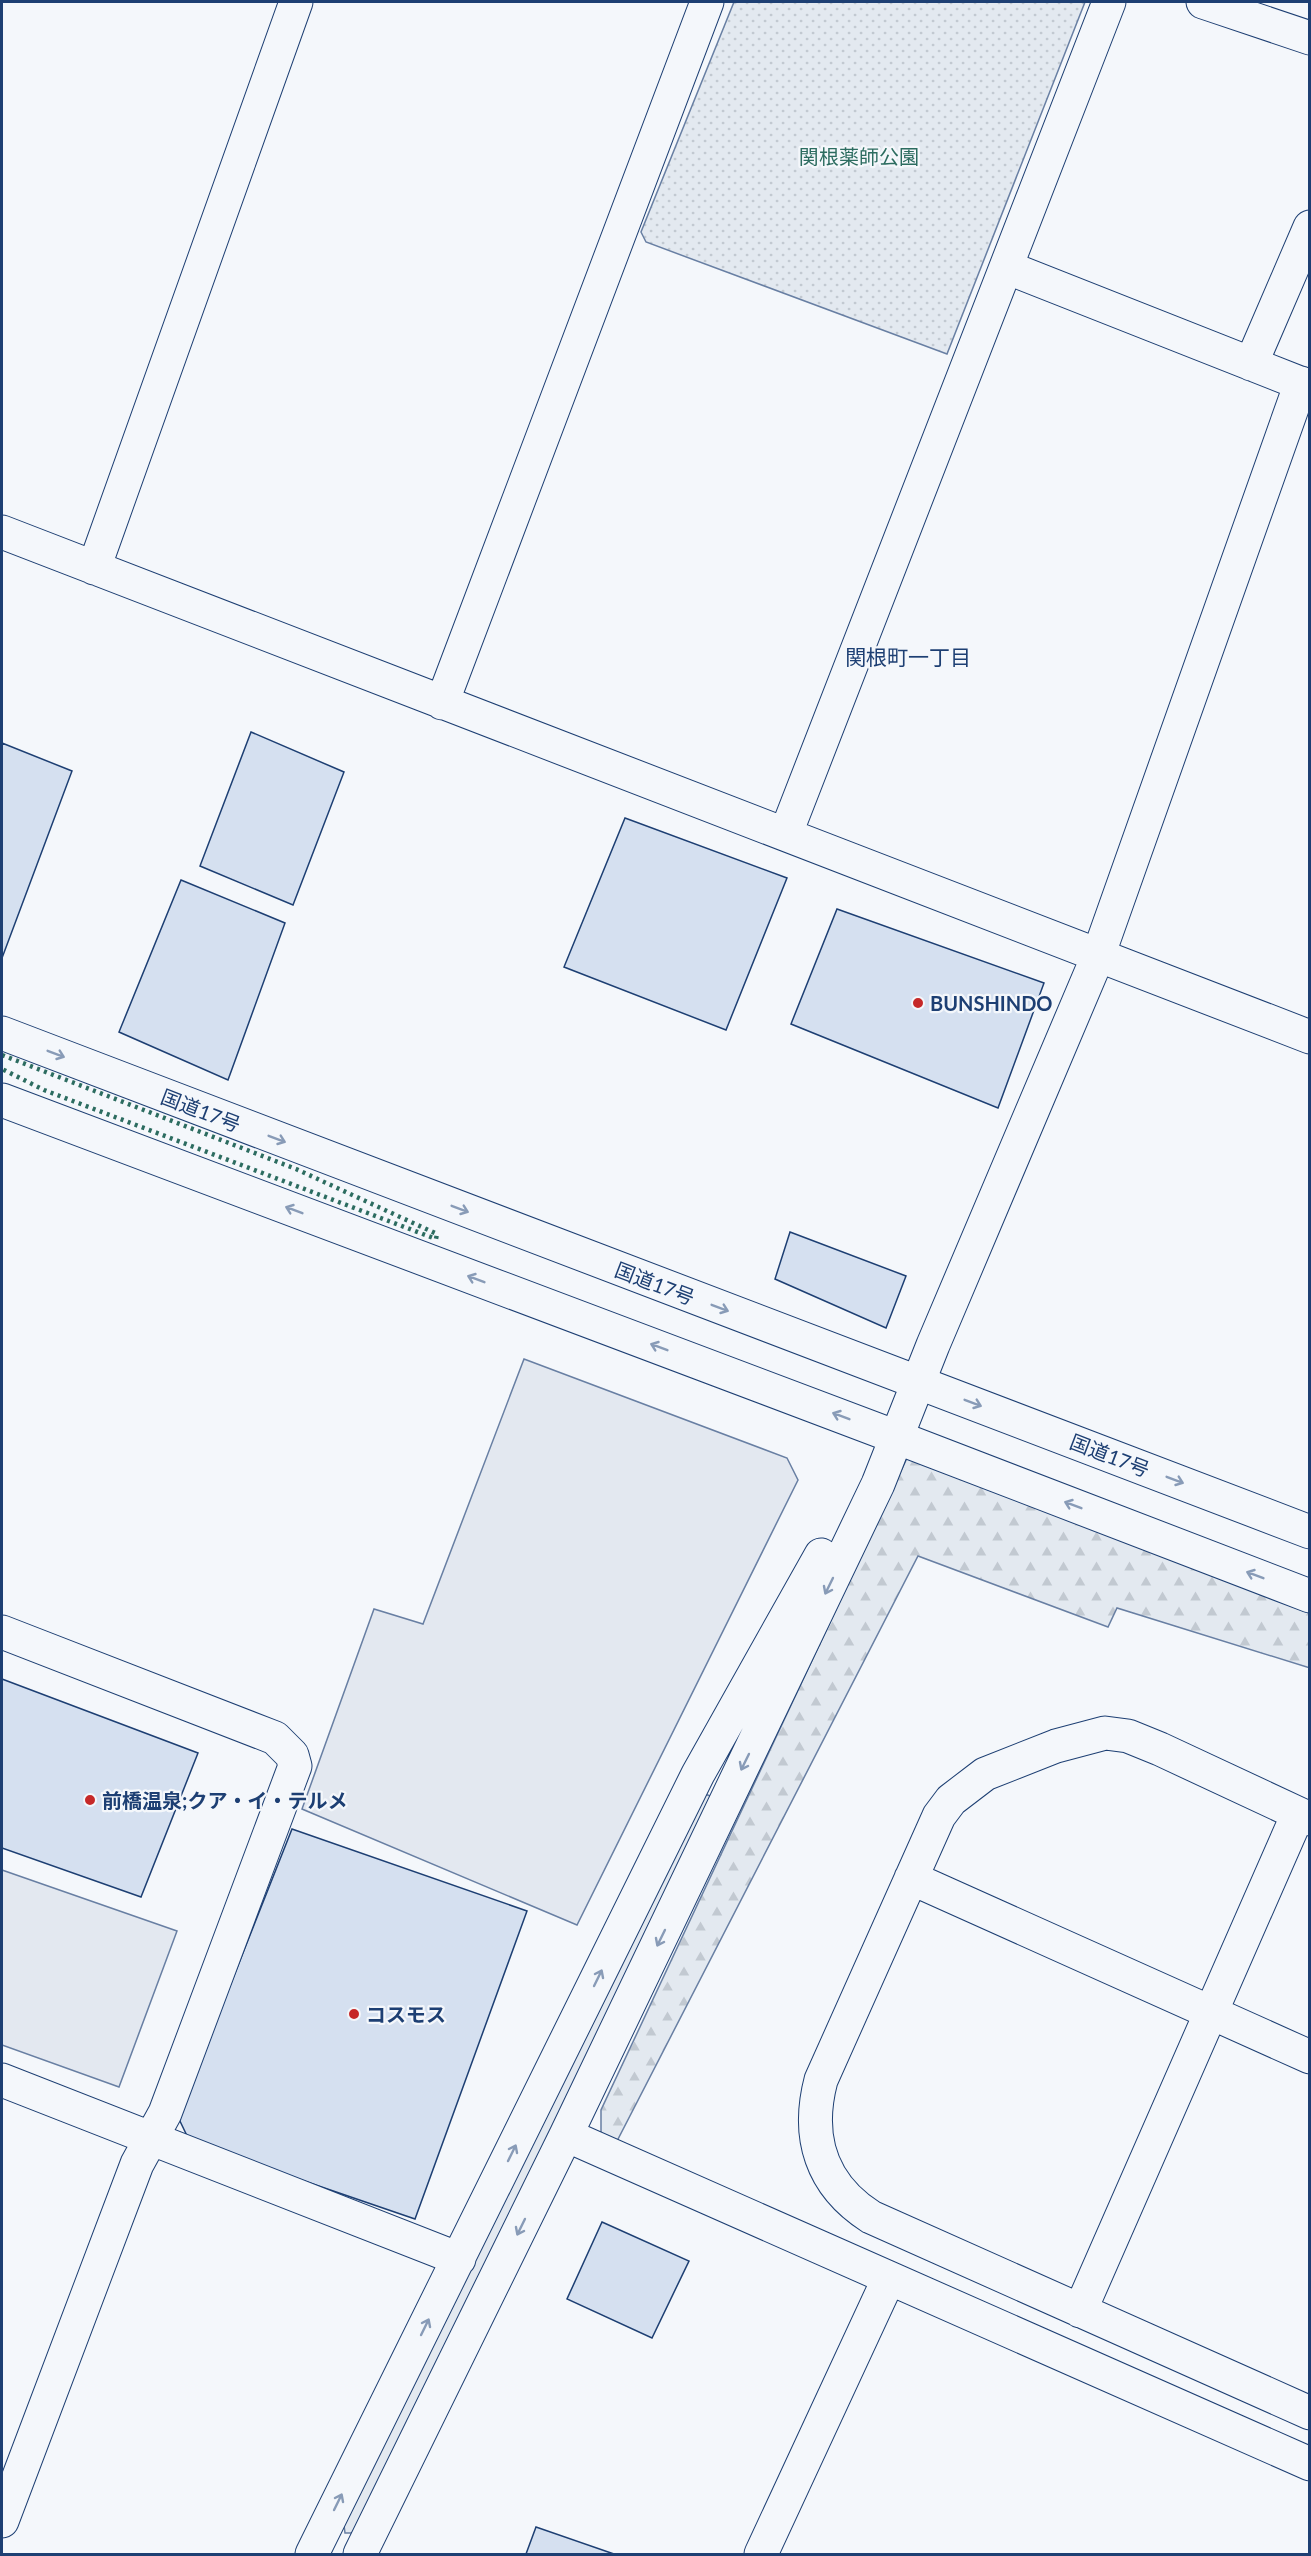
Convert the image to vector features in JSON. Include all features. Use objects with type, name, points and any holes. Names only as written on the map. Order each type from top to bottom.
[{"type":"main road","points":[[94,568],[296,2]]},
{"type":"main road","points":[[442,703],[707,2]]},
{"type":"main road","points":[[786,833],[1109,2]]},
{"type":"main road","points":[[1203,2],[1310,38]]},
{"type":"main road","points":[[1251,364],[1310,227]]},
{"type":"main road","points":[[360,2554],[566,2136],[878,1484],[918,1382],[1098,956],[1305,385],[1006,267]]},
{"type":"main road","points":[[2,532],[1310,1037]]},
{"type":"main road","name":"国道17号","points":[[2,1033],[1310,1532]]},
{"type":"main road","points":[[2,1100],[896,1437],[1310,1596]]},
{"type":"main road","points":[[312,2554],[698,1774],[857,1491],[896,1437]]},
{"type":"main road","points":[[2,1632],[275,1738],[292,1755],[295,1766],[165,2113],[137,2164],[2,2522]]},
{"type":"main road","points":[[1080,2311],[1210,2013],[1304,1816],[1160,1749],[1128,1737],[1105,1733],[1056,1746],[973,1780],[951,1800],[939,1816],[821,2080],[814,2106],[818,2149],[838,2188],[857,2208],[871,2217],[1080,2311],[1310,2413]]},
{"type":"main road","points":[[911,1878],[1310,2057]]},
{"type":"main road","points":[[2,2080],[459,2259]]},
{"type":"main road","points":[[566,2136],[1310,2464]]},
{"type":"main road","points":[[761,2554],[889,2278]]},
{"type":"green space","name":"関根薬師公園","points":[[734,2],[1085,2],[947,354],[646,242],[641,232]]},
{"type":"green space","points":[[908,1456],[1309,1613],[1310,1668],[1117,1608],[1108,1627],[918,1556],[616,2143],[601,2135],[601,2110]]},
{"type":"green space","points":[[705,1794],[718,1799],[357,2529],[351,2533],[345,2533],[344,2525]]},
{"type":"shaded area","points":[[524,1359],[787,1458],[798,1480],[577,1925],[302,1809],[374,1609],[423,1624]]},
{"type":"shaded area","points":[[2,1870],[177,1931],[119,2087],[2,2045]]},
{"type":"building","points":[[251,732],[344,772],[293,905],[200,866]]},
{"type":"building","points":[[2,743],[72,771],[2,958]]},
{"type":"building","points":[[625,818],[787,878],[726,1030],[564,967]]},
{"type":"building","points":[[181,880],[285,923],[228,1080],[119,1032]]},
{"type":"building","name":"BUNSHINDO","points":[[837,909],[1044,983],[998,1108],[791,1024]]},
{"type":"building","points":[[790,1232],[906,1276],[886,1328],[775,1279]]},
{"type":"building","name":"前橋温泉;クア・イ・テルメ","points":[[2,1679],[198,1753],[141,1897],[2,1848]]},
{"type":"building","name":"コスモス","points":[[292,1829],[527,1911],[415,2219],[190,2142],[178,2117]]},
{"type":"building","points":[[602,2222],[689,2261],[652,2338],[567,2299]]},
{"type":"building","points":[[536,2527],[614,2554],[526,2554]]},
{"type":"hedge","points":[[2,1055],[296,1169],[437,1234],[436,1239],[44,1090],[2,1069]]},
{"type":"place","name":"BUNSHINDO","points":[[918,1003]]},
{"type":"place","name":"前橋温泉;クア・イ・テルメ","points":[[90,1800]]},
{"type":"place","name":"コスモス","points":[[354,2014]]},
{"type":"district","name":"関根町一丁目","points":[[908,656]]}]
